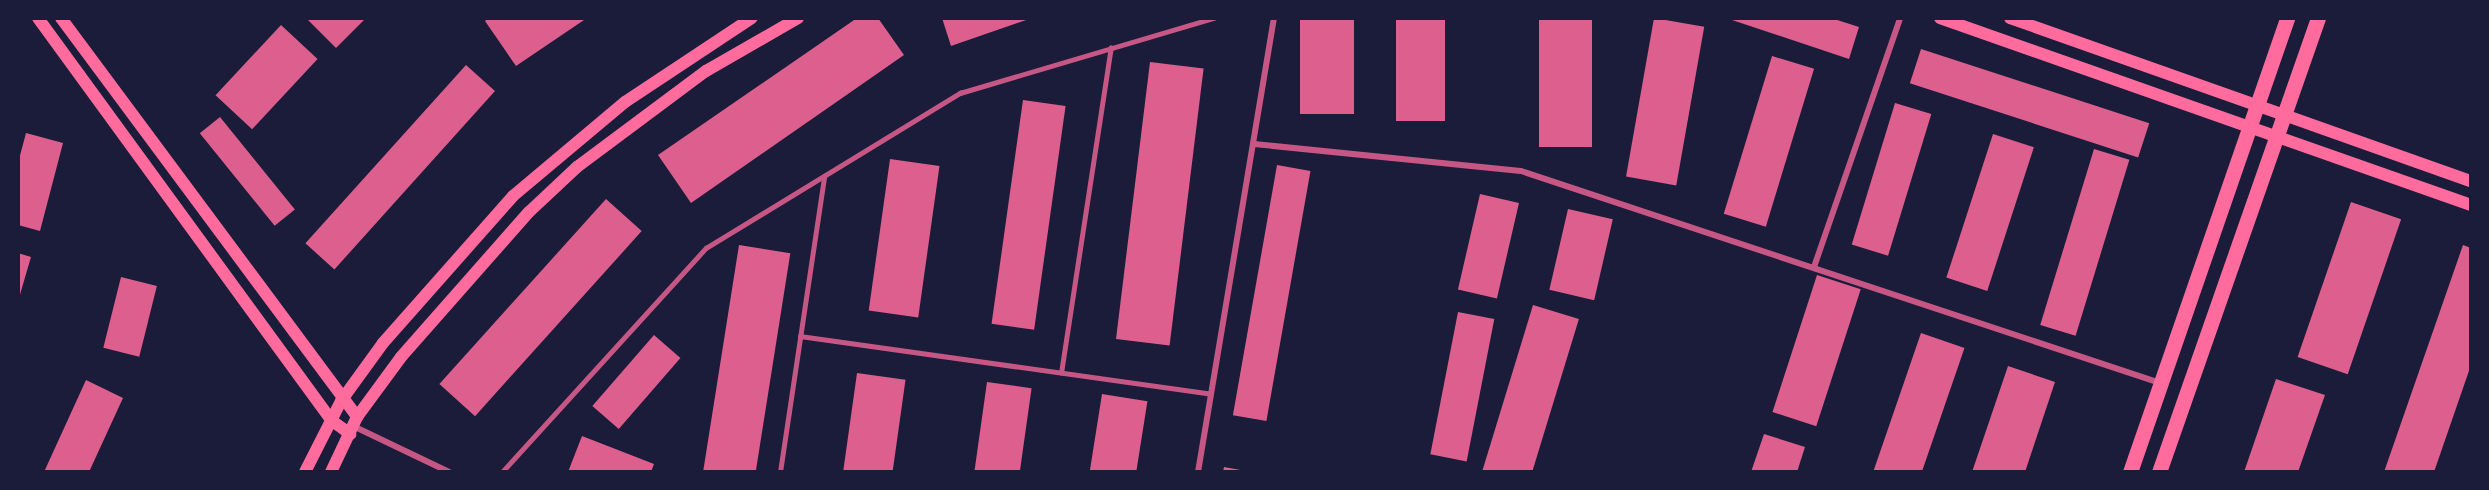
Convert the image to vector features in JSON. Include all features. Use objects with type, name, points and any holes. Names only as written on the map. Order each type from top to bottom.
[{"type":"main road","points":[[38,18],[331,420],[353,426]]},
{"type":"main road","points":[[61,18],[341,401],[353,426]]},
{"type":"main road","points":[[305,472],[341,401],[415,303],[521,188],[625,102],[752,18]]},
{"type":"main road","points":[[331,472],[353,426],[433,317],[577,167],[706,71],[798,18]]},
{"type":"main road","points":[[1940,18],[2471,205]]},
{"type":"main road","points":[[2010,18],[2471,180]]},
{"type":"main road","points":[[2130,472],[2287,18]]},
{"type":"main road","points":[[2159,472],[2286,115],[2318,18]]},
{"type":"street","points":[[1198,472],[1274,18]]},
{"type":"street","points":[[1814,267],[1900,18]]},
{"type":"street","points":[[1254,144],[1521,171],[2161,383]]},
{"type":"street","points":[[353,426],[449,472]]},
{"type":"lane","points":[[502,472],[706,248],[960,93],[1214,18]]},
{"type":"lane","points":[[1061,373],[1112,48]]},
{"type":"lane","points":[[780,472],[824,176]]},
{"type":"lane","points":[[800,336],[1211,394]]},
{"type":"building","points":[[306,18],[366,18],[336,48]]},
{"type":"building","points":[[489,18],[587,18],[516,66],[485,21]]},
{"type":"building","points":[[857,18],[878,18],[904,55],[691,203],[658,155]]},
{"type":"building","points":[[942,18],[1032,18],[951,46]]},
{"type":"building","points":[[1300,18],[1354,18],[1354,114],[1300,114]]},
{"type":"building","points":[[1396,18],[1445,18],[1445,121],[1396,121]]},
{"type":"building","points":[[1539,18],[1592,18],[1592,147],[1539,147]]},
{"type":"building","points":[[1654,18],[1704,27],[1676,185],[1626,177]]},
{"type":"building","points":[[1726,18],[1831,18],[1859,27],[1849,59]]},
{"type":"building","points":[[281,25],[318,59],[252,129],[216,95]]},
{"type":"building","points":[[1921,49],[2149,123],[2138,157],[1910,83]]},
{"type":"building","points":[[1772,56],[1814,69],[1766,227],[1724,214]]},
{"type":"building","points":[[1150,62],[1204,69],[1170,346],[1116,339]]},
{"type":"building","points":[[466,65],[495,91],[334,269],[305,243]]},
{"type":"building","points":[[1023,100],[1066,106],[1034,330],[992,324]]},
{"type":"building","points":[[1895,103],[1931,114],[1888,256],[1852,245]]},
{"type":"building","points":[[220,117],[295,209],[275,226],[200,133]]},
{"type":"building","points":[[26,133],[63,143],[40,231],[18,225],[18,163]]},
{"type":"building","points":[[1993,134],[2034,147],[1987,291],[1946,278]]},
{"type":"building","points":[[2094,149],[2129,160],[2076,336],[2040,325]]},
{"type":"building","points":[[890,159],[940,166],[918,317],[869,311]]},
{"type":"building","points":[[1277,165],[1310,171],[1266,421],[1233,415]]},
{"type":"building","points":[[1480,194],[1519,203],[1497,298],[1458,289]]},
{"type":"building","points":[[606,199],[642,231],[475,416],[439,384]]},
{"type":"building","points":[[2351,202],[2401,219],[2348,374],[2298,357]]},
{"type":"building","points":[[1568,209],[1613,219],[1594,300],[1549,290]]},
{"type":"building","points":[[739,245],[790,253],[756,472],[703,471]]},
{"type":"building","points":[[2463,245],[2471,248],[2471,365],[2434,472],[2384,472]]},
{"type":"building","points":[[18,253],[31,257],[19,298],[18,298]]},
{"type":"building","points":[[1817,275],[1861,289],[1816,426],[1773,412]]},
{"type":"building","points":[[121,277],[157,286],[139,357],[103,348]]},
{"type":"building","points":[[1533,305],[1579,319],[1532,472],[1482,471]]},
{"type":"building","points":[[1458,312],[1494,319],[1467,461],[1430,454]]},
{"type":"building","points":[[1921,333],[1964,348],[1922,472],[1873,472]]},
{"type":"building","points":[[654,335],[680,358],[619,429],[592,406]]},
{"type":"building","points":[[2008,366],[2055,382],[2025,472],[1972,472]]},
{"type":"building","points":[[857,373],[906,380],[893,472],[843,472]]},
{"type":"building","points":[[2276,379],[2325,395],[2298,472],[2244,472]]},
{"type":"building","points":[[86,380],[123,398],[89,472],[44,472]]},
{"type":"building","points":[[987,382],[1032,388],[1020,472],[974,472]]},
{"type":"building","points":[[1102,394],[1147,401],[1136,472],[1090,472]]},
{"type":"building","points":[[1764,434],[1805,447],[1797,472],[1751,472]]},
{"type":"building","points":[[582,436],[654,464],[651,472],[568,472]]},
{"type":"building","points":[[1224,467],[1246,471],[1246,472],[1223,472]]}]
